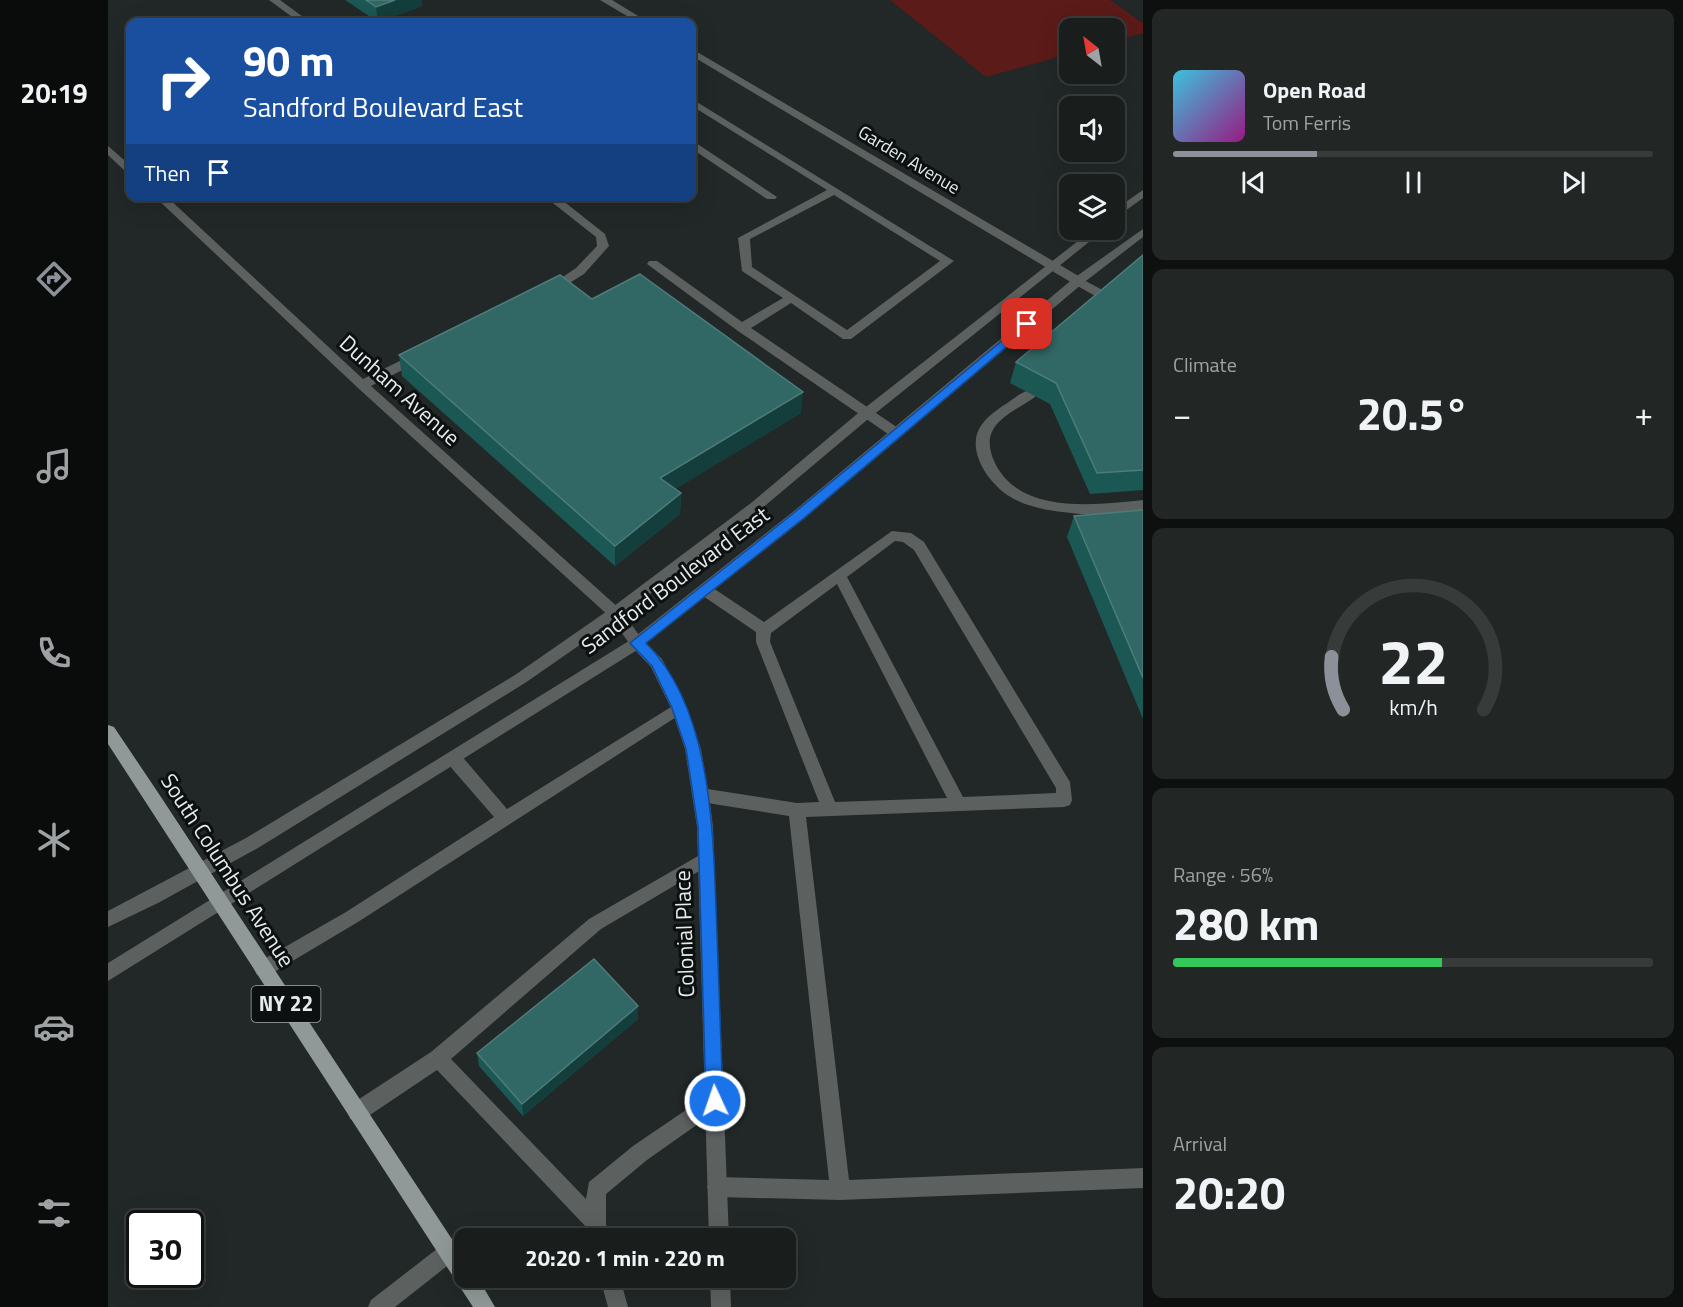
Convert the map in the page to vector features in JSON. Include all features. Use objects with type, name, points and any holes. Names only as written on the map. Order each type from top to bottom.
[{"type":"main road","name":"South Columbus Avenue","points":[[108,730],[203,871],[263,969],[454,1260]]},
{"type":"main road","name":"South Columbus Avenue","points":[[472,1288],[485,1307]]},
{"type":"street","points":[[274,0],[299,18]]},
{"type":"street","points":[[605,0],[636,18]]},
{"type":"street","name":"Garden Avenue","points":[[696,54],[1052,267],[1108,298]]},
{"type":"street","points":[[696,105],[948,261],[846,336],[746,267],[744,238],[834,191]]},
{"type":"street","points":[[696,148],[771,197]]},
{"type":"street","points":[[108,149],[126,166]]},
{"type":"street","points":[[1125,207],[1143,193]]},
{"type":"street","name":"Dunham Avenue","points":[[164,201],[362,385],[615,613],[637,643]]},
{"type":"street","points":[[536,298],[568,282],[593,260],[603,246],[601,236],[556,201]]},
{"type":"street","name":"Sandford Boulevard East","points":[[108,973],[637,643],[799,515],[1078,282],[1143,232]]},
{"type":"street","name":"Sandford Boulevard East","points":[[108,918],[203,871],[520,679],[615,613],[756,506],[866,414],[1086,240]]},
{"type":"street","points":[[653,264],[896,433]]},
{"type":"street","points":[[742,328],[791,298]]},
{"type":"street","points":[[362,385],[429,352]]},
{"type":"street","points":[[1030,394],[988,424],[981,444],[989,469],[1009,492],[1042,505],[1095,510],[1143,505]]},
{"type":"street","points":[[1095,510],[1108,533]]},
{"type":"street","points":[[701,795],[797,810],[830,809],[959,805],[1064,800],[1064,787],[919,546],[906,537],[892,536],[764,630],[763,642],[830,809]]},
{"type":"street","points":[[839,574],[959,805]]},
{"type":"street","points":[[705,590],[764,630]]},
{"type":"street","name":"Colonial Place","points":[[637,643],[657,663],[679,708],[693,749],[701,795],[705,827],[719,1228]]},
{"type":"street","points":[[263,969],[352,916],[679,708]]},
{"type":"street","points":[[454,759],[506,819]]},
{"type":"street","points":[[797,810],[840,1190]]},
{"type":"street","points":[[357,1112],[438,1058],[595,924],[705,859]]},
{"type":"street","points":[[438,1058],[594,1228]]},
{"type":"street","points":[[598,1228],[596,1189],[640,1153],[715,1101]]},
{"type":"street","points":[[717,1187],[840,1190],[1143,1178]]},
{"type":"street","points":[[378,1307],[449,1252]]},
{"type":"street","points":[[613,1288],[618,1307]]},
{"type":"street","points":[[721,1288],[722,1307]]},
{"type":"shaded area","points":[[890,0],[1110,0],[1143,23],[1143,33],[1125,38],[1125,18],[1059,18],[1059,57],[986,77]]},
{"type":"building","points":[[366,0],[395,0],[376,7]]},
{"type":"building","points":[[1143,255],[1143,470],[1097,473],[1056,383],[1016,362]]},
{"type":"building","points":[[640,274],[803,392],[660,478],[681,493],[615,546],[399,355],[560,275],[592,299]]},
{"type":"building","points":[[1143,510],[1143,678],[1074,516]]},
{"type":"building","points":[[594,959],[638,1006],[522,1104],[477,1053]]},
{"type":"route","points":[[715,1101],[705,827],[701,795],[693,749],[679,708],[657,663],[637,643],[799,515],[1027,324]]}]
